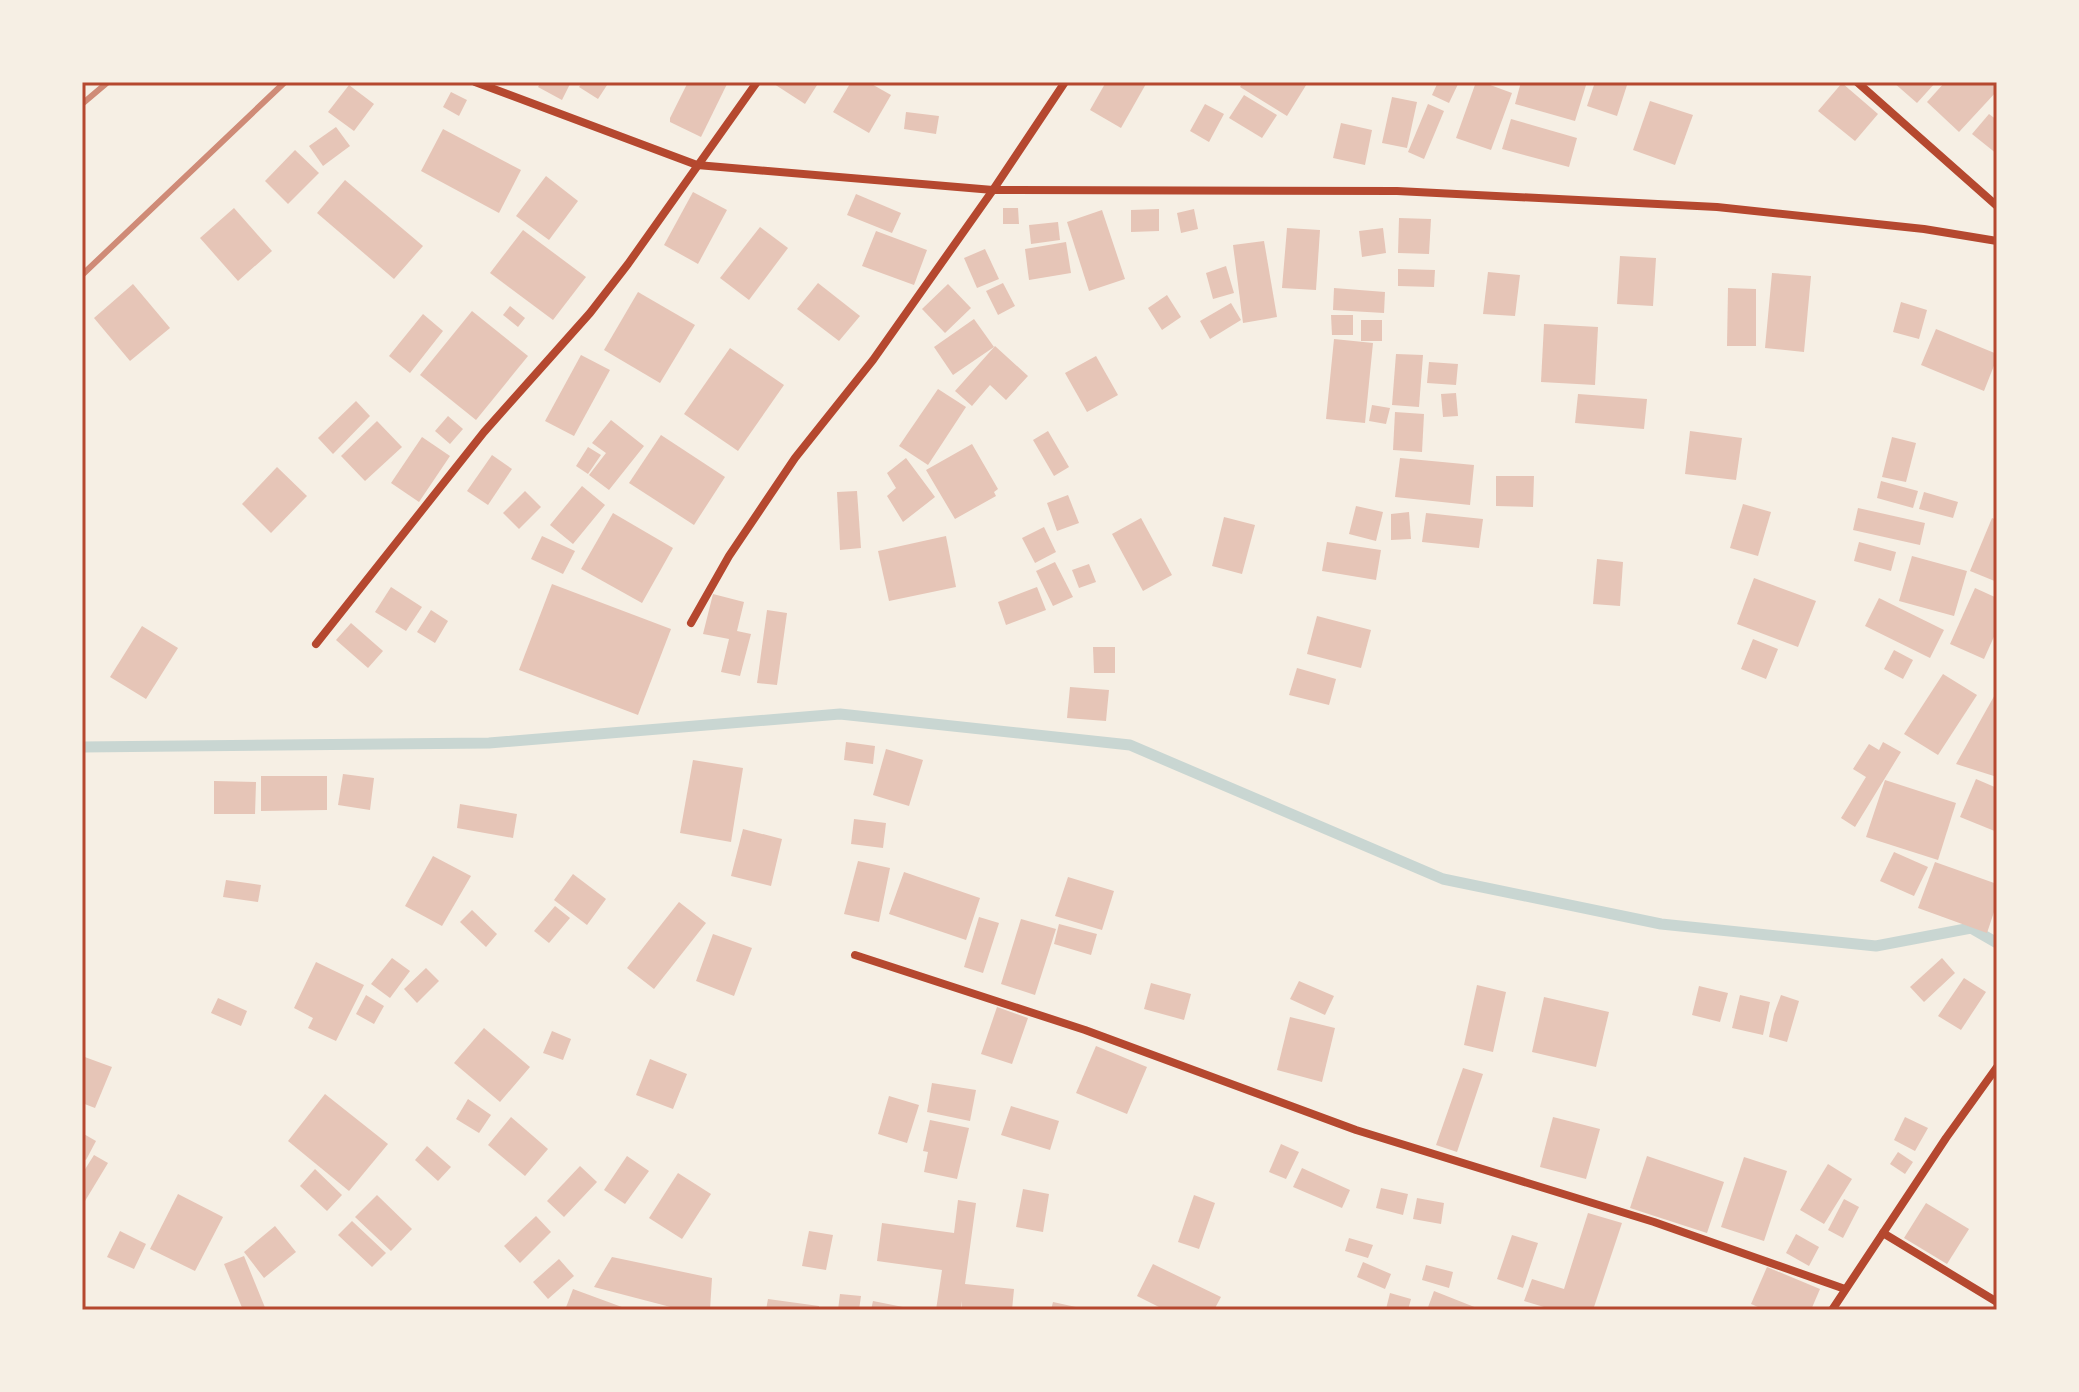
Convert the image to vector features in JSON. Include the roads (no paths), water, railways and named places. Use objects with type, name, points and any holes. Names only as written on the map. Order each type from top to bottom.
[{"type":"street","points":[[475,82],[697,165],[993,190],[1397,191],[1717,207],[1924,229],[1997,241]]},
{"type":"street","points":[[316,644],[484,432],[590,313],[757,82]]},
{"type":"street","points":[[691,623],[729,556],[795,458],[873,360],[1065,82]]},
{"type":"street","points":[[1857,82],[1997,206]]},
{"type":"street","points":[[855,955],[1085,1030],[1356,1130],[1654,1222],[1845,1289]]},
{"type":"street","points":[[1832,1310],[1997,1067]]},
{"type":"street","points":[[1883,1233],[1997,1302]]},
{"type":"waterway","points":[[82,747],[489,743],[840,714],[1130,745],[1443,879],[1661,924],[1876,946],[1971,928],[1997,943]]},
{"type":"railway","points":[[82,104],[108,82]]},
{"type":"railway","points":[[82,275],[285,82]]}]
